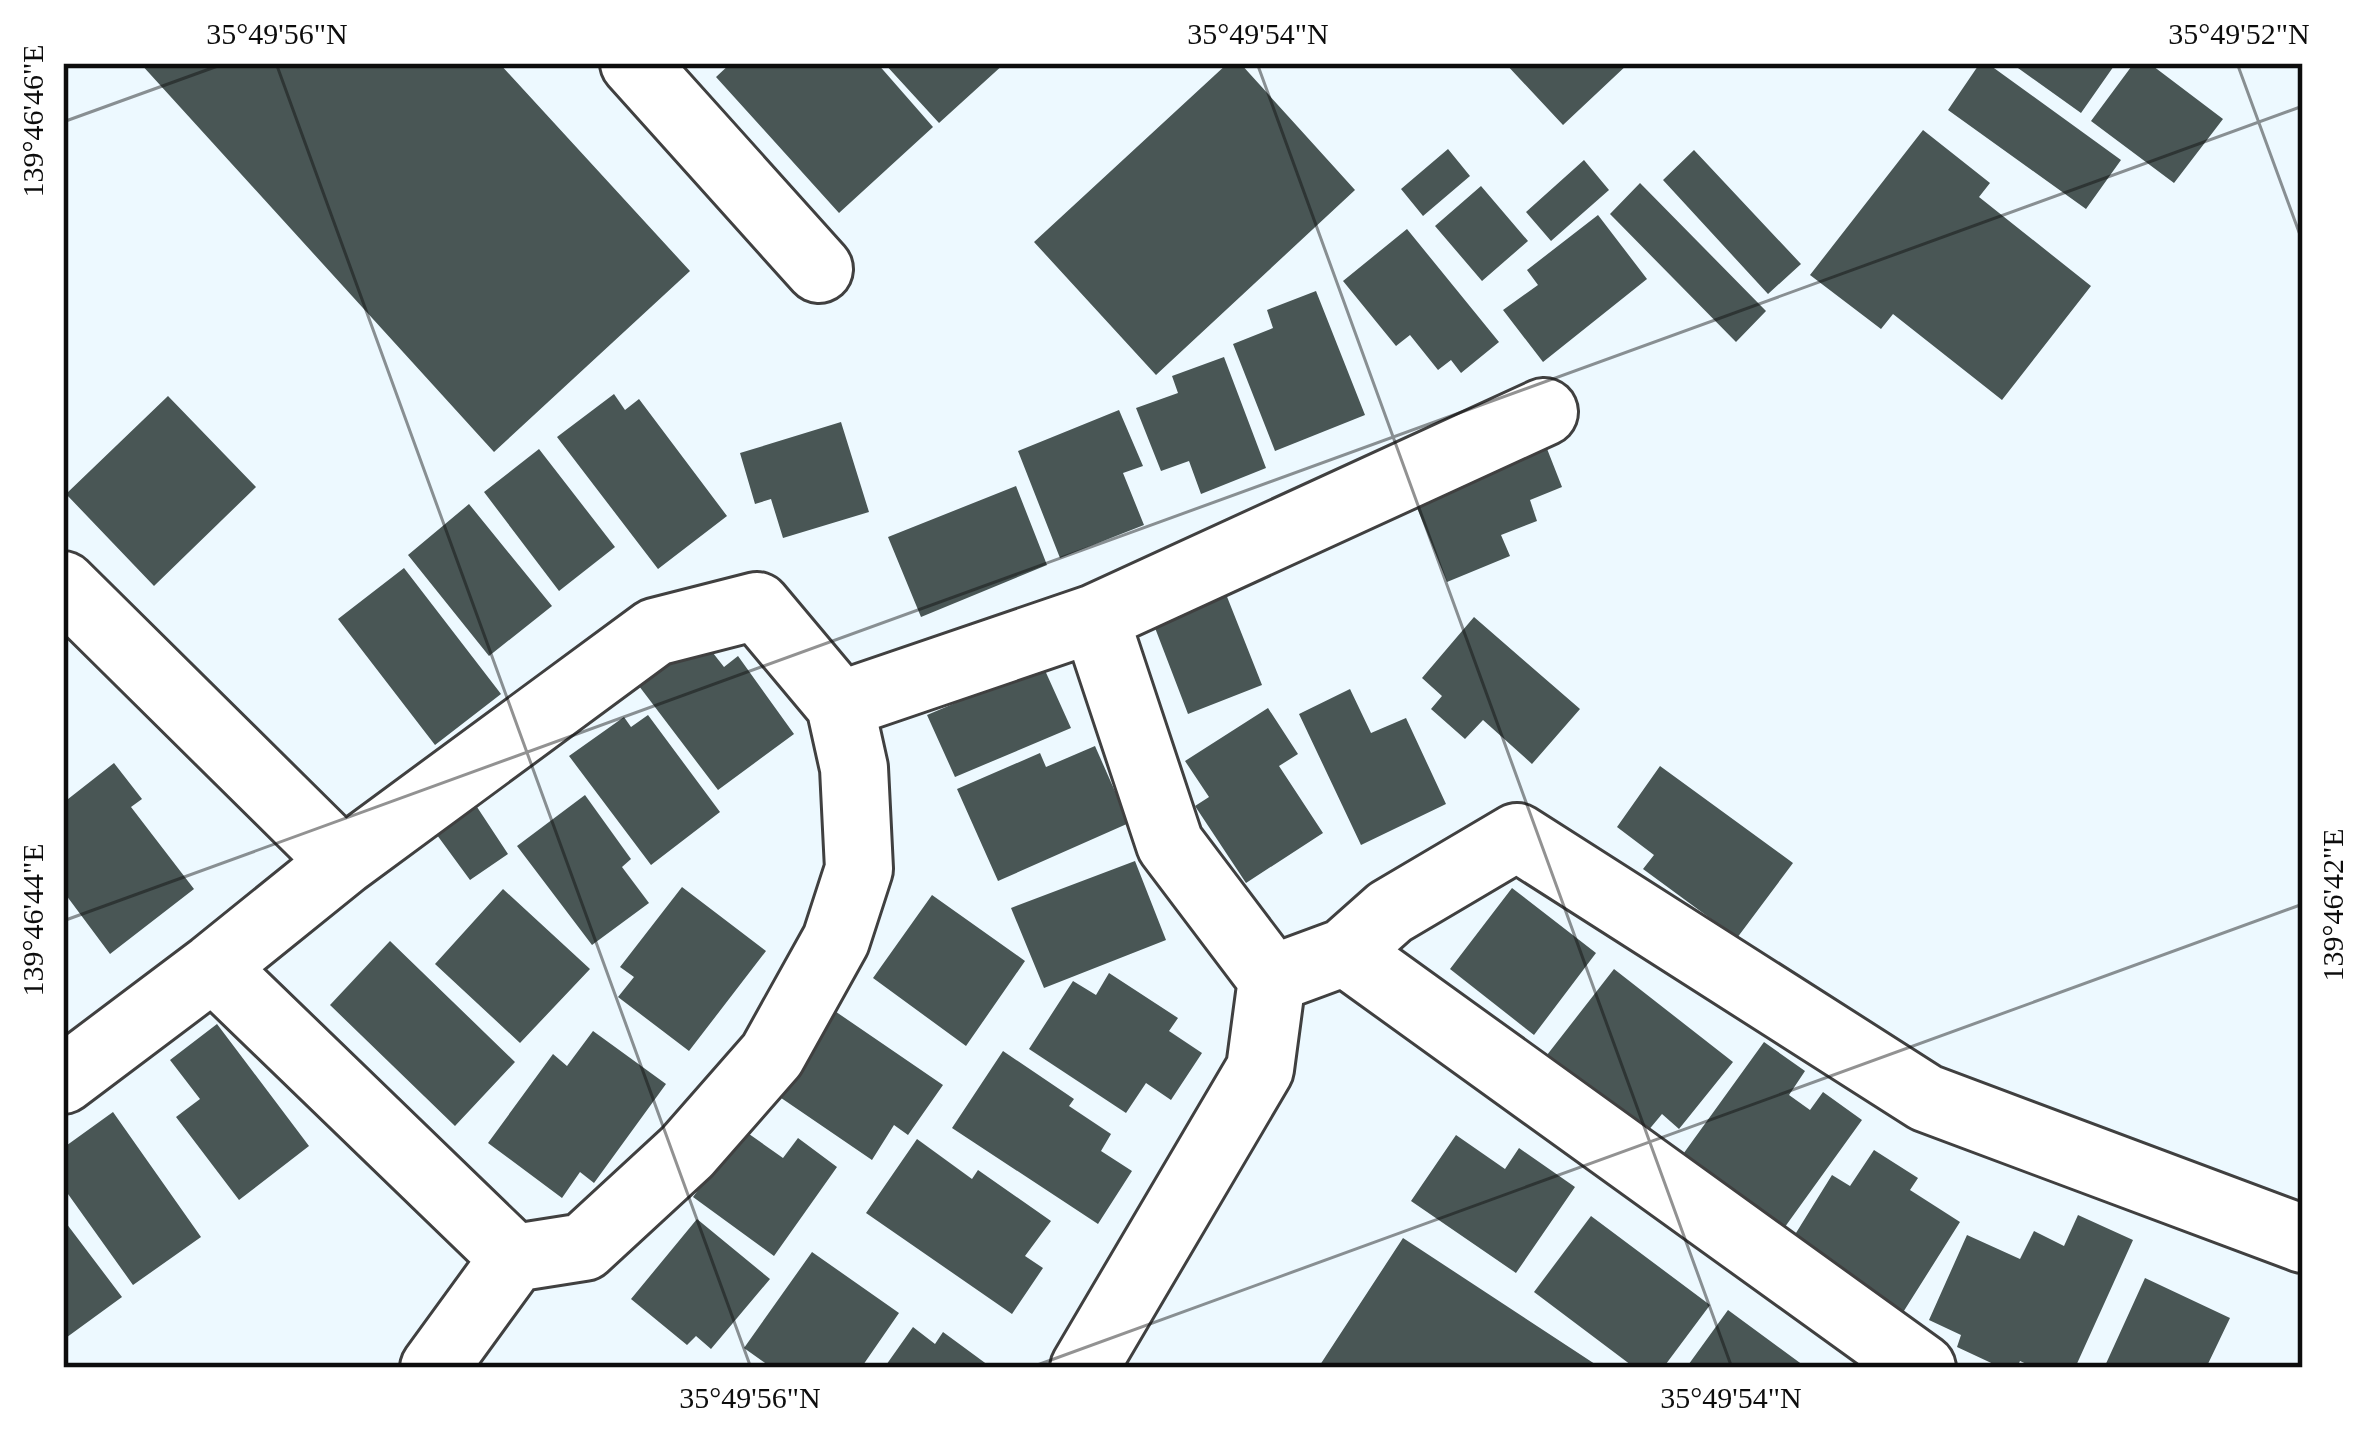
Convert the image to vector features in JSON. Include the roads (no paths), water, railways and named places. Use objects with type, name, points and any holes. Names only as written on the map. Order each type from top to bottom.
[{"type":"street","points":[[634,63],[819,269]]},
{"type":"street","points":[[840,705],[1095,619],[1544,412]]},
{"type":"street","points":[[63,585],[343,862]]},
{"type":"street","points":[[63,1080],[214,967],[343,862],[655,632],[757,606],[840,705],[854,768],[860,869],[836,940],[772,1055],[687,1152],[584,1247],[514,1258],[434,1368]]},
{"type":"street","points":[[1084,1368],[1260,1069],[1272,980],[1170,844],[1095,619]]},
{"type":"street","points":[[1272,980],[1345,952],[1390,912],[1517,837],[1926,1098],[2303,1239]]},
{"type":"street","points":[[1345,952],[1922,1368]]},
{"type":"street","points":[[214,967],[514,1258]]}]
